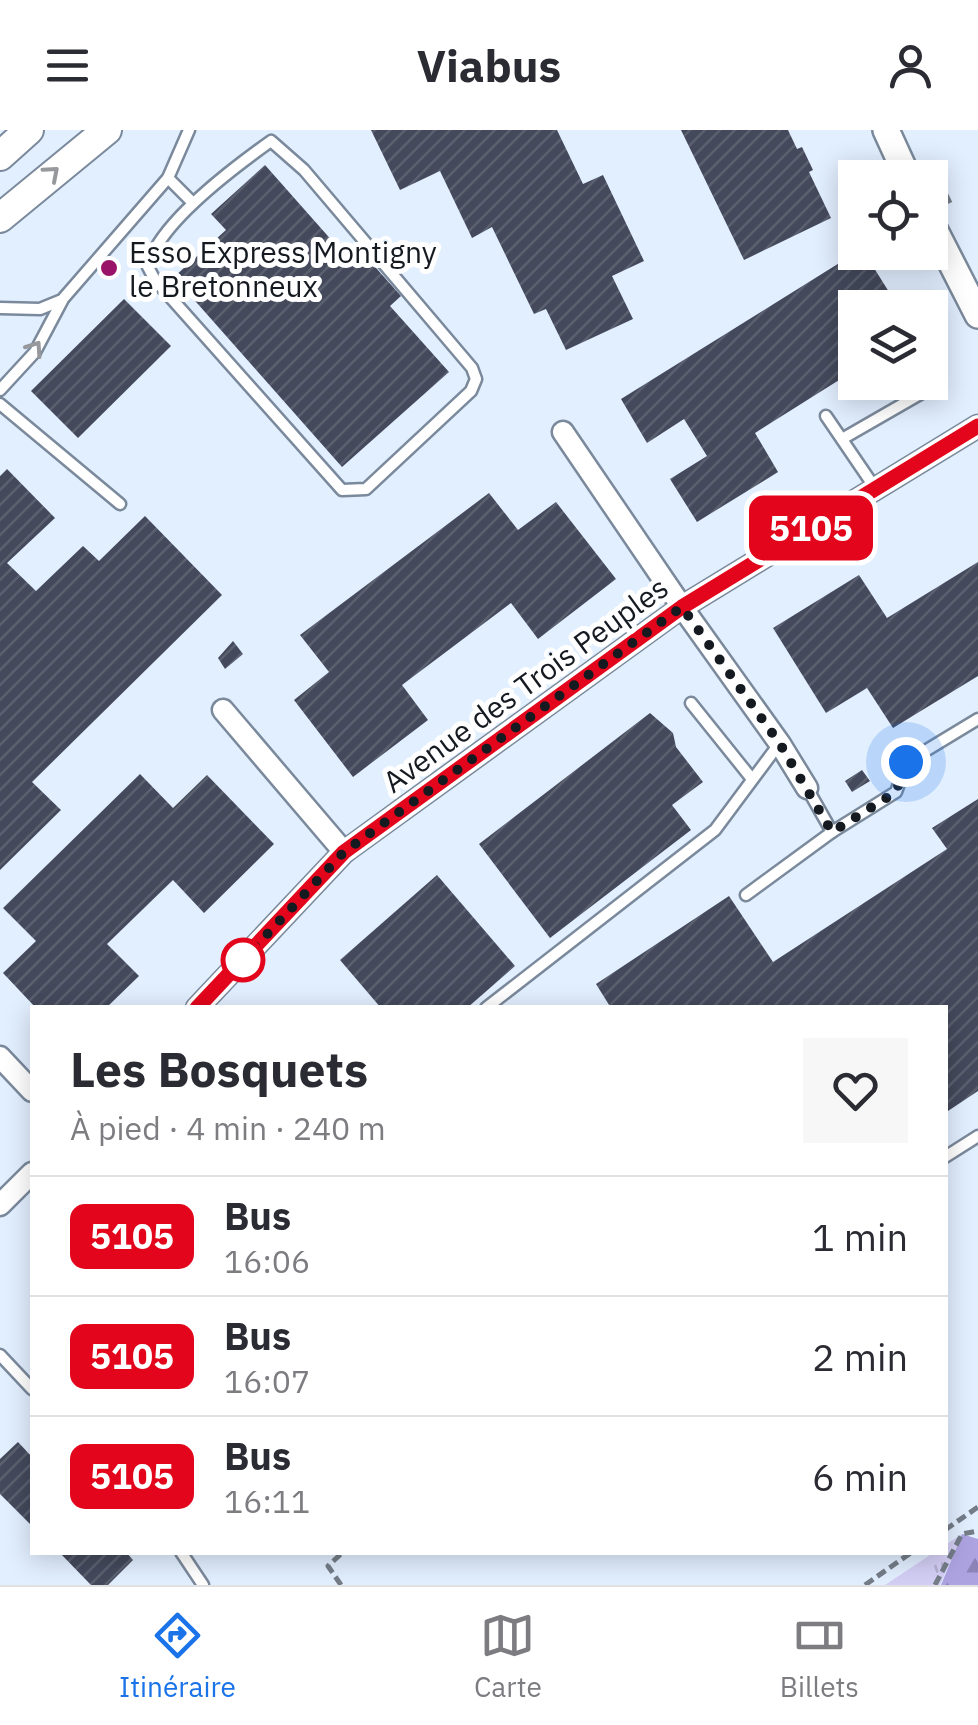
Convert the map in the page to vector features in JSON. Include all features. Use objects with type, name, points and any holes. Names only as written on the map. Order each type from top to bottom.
[{"type":"main road","points":[[0,218],[107,130]]},
{"type":"street","points":[[886,130],[900,160]]},
{"type":"street","points":[[948,232],[978,315]]},
{"type":"street","name":"Avenue des Trois Peuples","points":[[200,1005],[344,852],[682,607],[978,426]]},
{"type":"street","points":[[563,432],[807,788]]},
{"type":"street","points":[[223,710],[344,852]]},
{"type":"street","points":[[0,1057],[30,1089]]},
{"type":"street","points":[[0,1204],[30,1175]]},
{"type":"lane","points":[[0,390],[35,352],[62,300],[168,178],[189,130]]},
{"type":"lane","points":[[272,141],[304,170],[472,368],[476,379],[471,392],[366,489],[342,490],[155,280],[148,267],[150,254],[193,204],[229,170],[272,141]]},
{"type":"lane","points":[[168,178],[193,204]]},
{"type":"lane","points":[[0,308],[40,308],[62,300]]},
{"type":"lane","points":[[842,440],[910,400]]},
{"type":"lane","points":[[0,404],[120,504]]},
{"type":"lane","points":[[826,416],[875,489]]},
{"type":"lane","points":[[691,702],[752,779]]},
{"type":"lane","points":[[746,896],[832,832],[896,792],[906,762],[978,719]]},
{"type":"lane","points":[[490,1005],[715,830],[780,744]]},
{"type":"lane","points":[[807,788],[832,832]]},
{"type":"lane","points":[[948,1155],[978,1136]]},
{"type":"lane","points":[[0,1355],[30,1387]]},
{"type":"lane","points":[[184,1555],[203,1585]]},
{"type":"path","points":[[948,1528],[978,1507]]},
{"type":"path","points":[[936,1585],[962,1534],[978,1531]]},
{"type":"path","points":[[339,1555],[328,1566],[341,1585]]},
{"type":"path","points":[[865,1585],[908,1555]]},
{"type":"green space","points":[[962,1534],[940,1585],[885,1585],[930,1555],[948,1555],[948,1543]]},
{"type":"green space","points":[[962,1534],[978,1539],[978,1585],[941,1585]]},
{"type":"building","points":[[371,130],[557,130],[583,184],[603,175],[644,261],[612,276],[633,319],[566,350],[546,309],[534,314],[492,227],[472,238],[440,171],[400,190]]},
{"type":"building","points":[[681,130],[788,130],[797,149],[802,147],[831,218],[744,260]]},
{"type":"building","points":[[265,165],[350,261],[361,251],[401,296],[390,306],[449,372],[342,467],[174,277],[226,230],[211,214]]},
{"type":"building","points":[[838,264],[838,270],[875,270],[888,290],[838,290],[838,381],[755,433],[778,472],[697,522],[670,479],[707,456],[684,419],[647,443],[621,399]]},
{"type":"building","points":[[124,299],[171,346],[78,438],[31,391]]},
{"type":"building","points":[[7,469],[55,518],[7,563],[36,591],[83,546],[99,561],[145,516],[222,595],[32,782],[61,810],[0,870],[0,476]]},
{"type":"building","points":[[489,493],[518,530],[556,502],[616,579],[538,639],[511,603],[402,685],[428,720],[353,777],[294,700],[329,672],[300,635]]},
{"type":"building","points":[[978,562],[978,676],[893,728],[867,688],[826,713],[773,628],[859,575],[887,618]]},
{"type":"building","points":[[233,641],[243,654],[225,669],[218,658]]},
{"type":"building","points":[[650,713],[673,733],[676,747],[703,782],[672,805],[691,830],[550,938],[479,844]]},
{"type":"building","points":[[862,770],[870,781],[852,792],[845,781]]},
{"type":"building","points":[[140,774],[173,808],[207,775],[274,844],[204,913],[173,880],[107,944],[139,976],[109,1005],[33,1005],[3,973],[36,941],[3,908]]},
{"type":"building","points":[[978,799],[978,1091],[948,1111],[948,1005],[609,1005],[596,984],[729,896],[773,962],[947,849],[932,828]]},
{"type":"building","points":[[437,875],[515,966],[470,1005],[378,1005],[340,960]]},
{"type":"building","points":[[18,1442],[30,1455],[30,1524],[0,1494],[0,1459]]},
{"type":"building","points":[[62,1555],[129,1555],[133,1560],[108,1585],[91,1585]]},
{"type":"bus line","name":"5105","points":[[200,1005],[344,852],[682,607],[978,426]]},
{"type":"place","name":"Esso Express Montigny le Bretonneux","points":[[109,268]]},
{"type":"route","points":[[243,960],[344,852],[682,607],[780,744],[832,832],[896,792],[906,762]]}]
